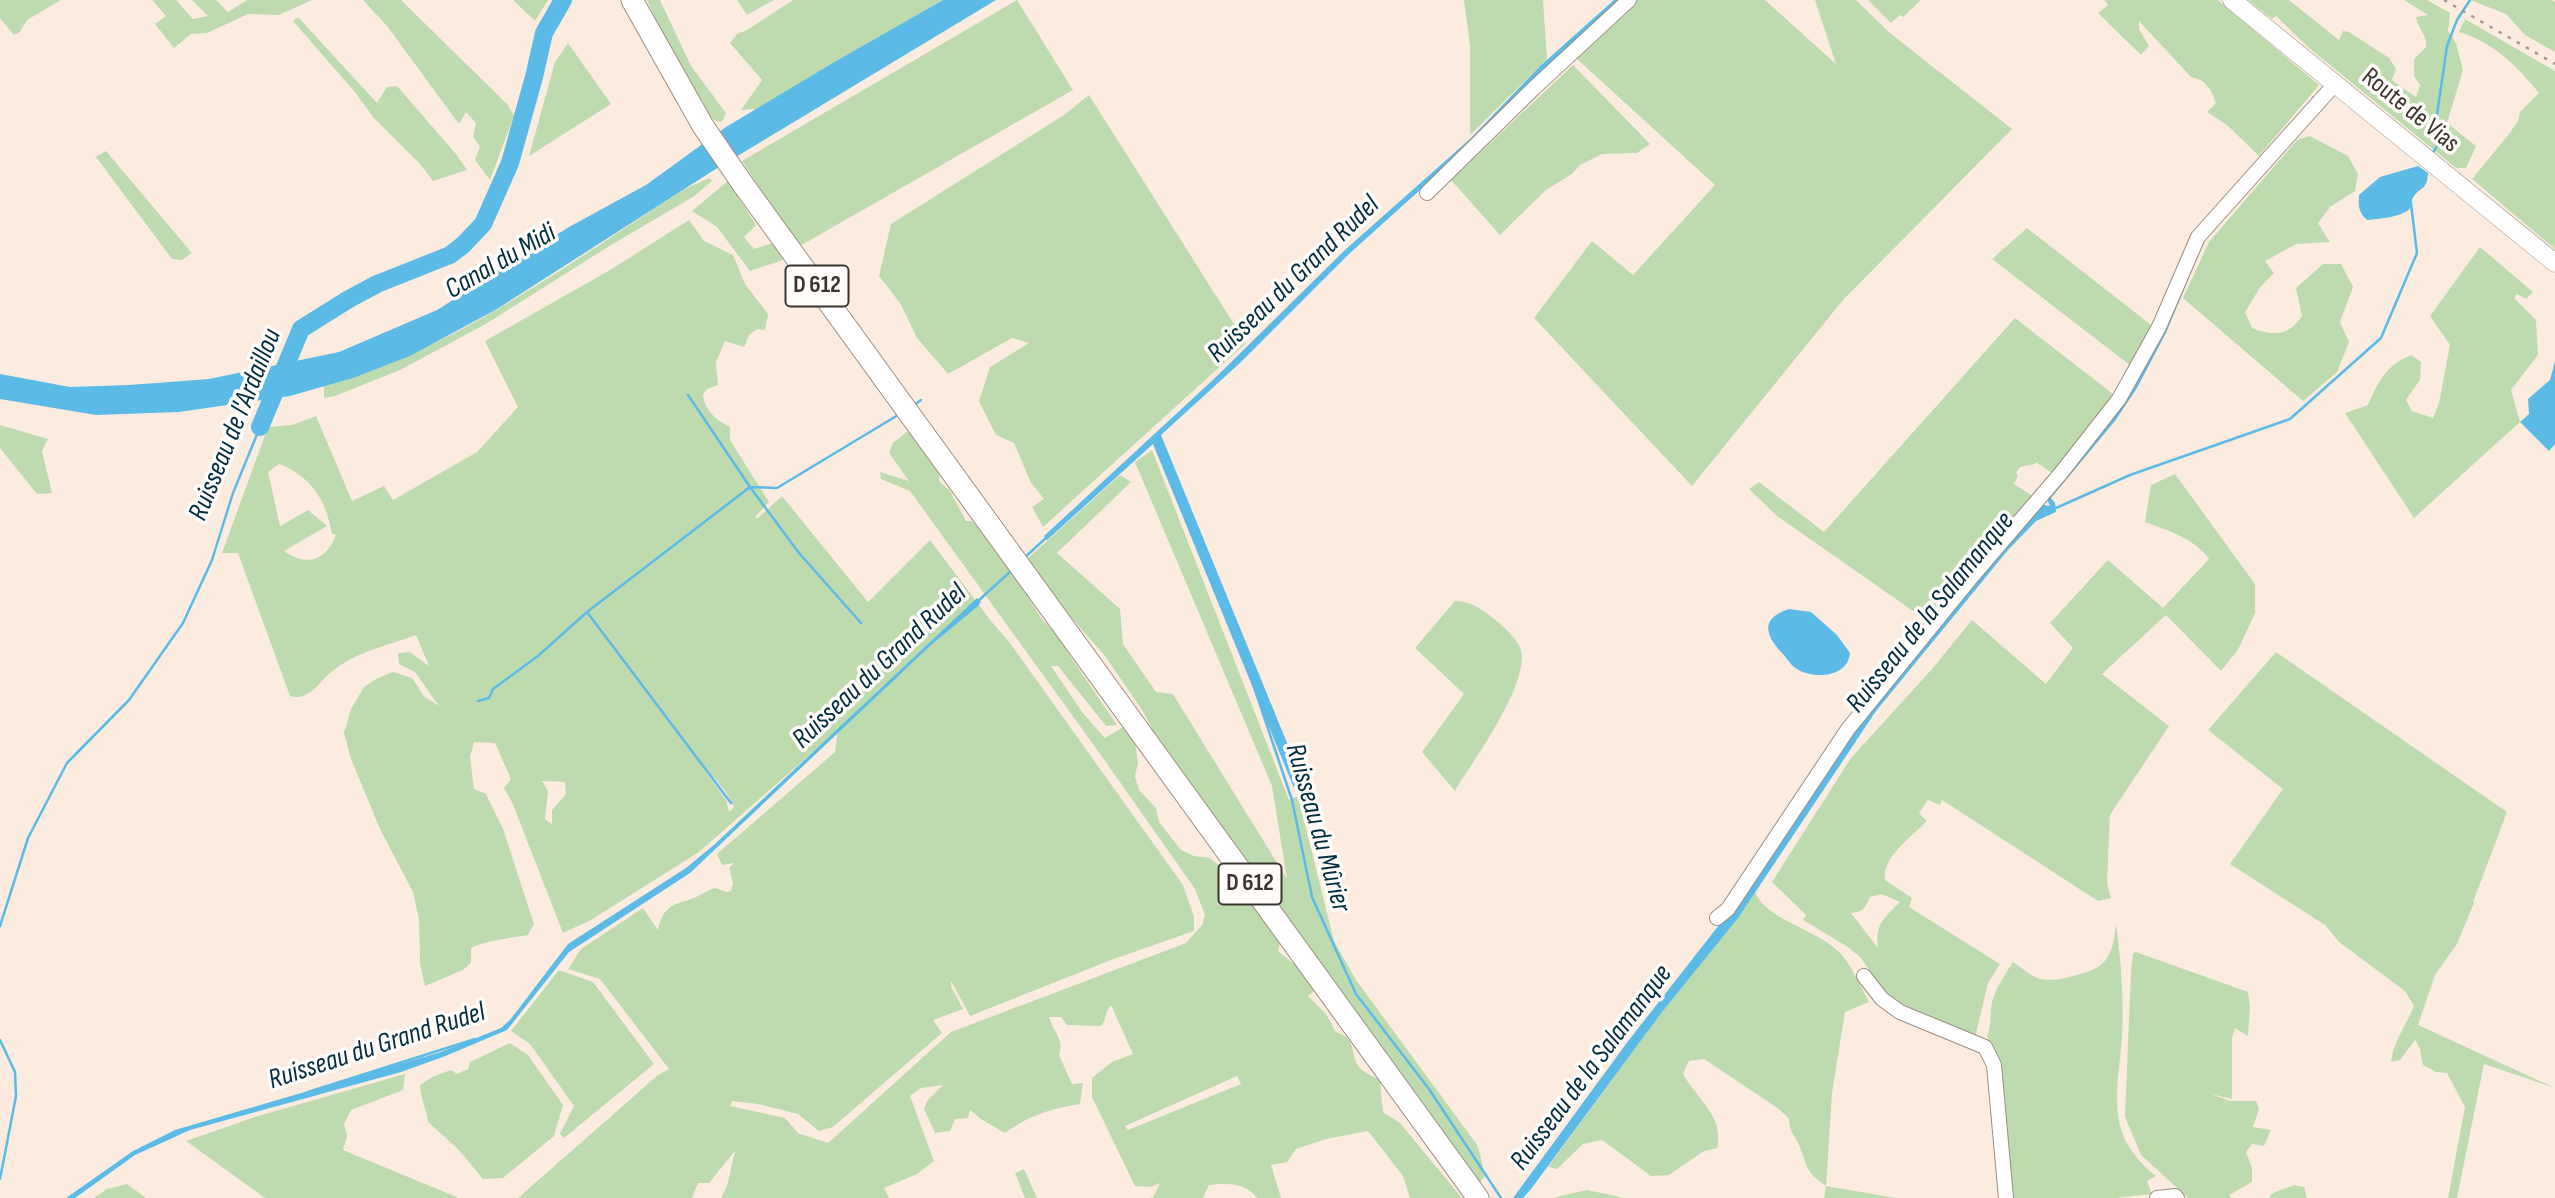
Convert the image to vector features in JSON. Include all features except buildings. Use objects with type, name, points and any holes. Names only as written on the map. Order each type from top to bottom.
[{"type":"highway","name":"D 612","points":[[632,0],[703,126],[742,183],[1476,1195]]},
{"type":"highway","name":"D 612","points":[[638,0],[658,47]]},
{"type":"main road","name":"Route de Vias","points":[[2232,0],[2555,263]]},
{"type":"street","points":[[1427,193],[1629,0]]},
{"type":"street","points":[[1717,918],[1728,909],[1848,729],[1970,579],[2062,473],[2119,399],[2159,327],[2198,237],[2335,83]]},
{"type":"street","points":[[1864,976],[1882,999],[1900,1012],[1985,1047],[1994,1065],[2006,1198]]},
{"type":"street","points":[[2157,1198],[2178,1198]]},
{"type":"green space","points":[[0,0],[61,0],[27,20],[20,32],[14,35],[0,18]]},
{"type":"green space","points":[[152,0],[176,0],[193,19],[208,16],[192,0],[216,0],[228,12],[247,0],[312,0],[279,15],[248,14],[207,33],[191,34],[174,48],[155,24],[166,16]]},
{"type":"green space","points":[[363,0],[401,0],[508,105],[514,116],[490,180],[475,160],[480,146],[473,137],[476,123],[466,112],[459,124],[387,26]]},
{"type":"green space","points":[[513,0],[548,0],[535,21]]},
{"type":"green space","points":[[647,0],[660,0],[691,66],[726,113],[722,122],[713,120]]},
{"type":"green space","points":[[737,0],[774,0],[747,15]]},
{"type":"green space","points":[[793,0],[943,0],[758,109],[741,110],[762,80],[730,43],[737,34]]},
{"type":"green space","points":[[1017,0],[1073,90],[798,247],[742,161]]},
{"type":"green space","points":[[1464,0],[1543,0],[1547,59],[1470,135],[1470,46]]},
{"type":"green space","points":[[1636,0],[1765,0],[1836,64],[1815,0],[1856,0],[1890,33],[2012,129],[1843,300],[1692,486],[1534,318],[1592,241],[1633,275],[1715,185],[1577,59]]},
{"type":"green space","points":[[1868,0],[1921,0],[1903,17],[1900,15],[1891,23]]},
{"type":"green space","points":[[2104,0],[2218,0],[2319,85],[2259,156],[2227,125],[2207,112],[2216,103],[2207,86],[2201,80],[2191,77],[2139,21],[2139,29],[2149,46],[2141,55],[2098,13],[2108,5]]},
{"type":"green space","points":[[2248,0],[2289,0],[2339,40],[2343,31],[2349,32],[2389,58],[2396,69],[2392,80],[2416,97],[2420,85],[2414,76],[2414,59],[2426,47],[2416,17],[2428,15],[2404,0],[2427,0],[2450,13],[2448,31],[2456,43],[2463,70],[2447,123],[2476,146],[2466,168],[2456,168],[2308,47],[2276,16],[2272,19]]},
{"type":"green space","points":[[2470,0],[2555,2],[2555,52],[2525,35],[2506,14]]},
{"type":"green space","points":[[298,17],[377,103],[387,87],[397,86],[467,170],[433,181],[420,164],[374,118],[293,21]]},
{"type":"green space","points":[[2465,19],[2555,71],[2555,249],[2472,179],[2509,134],[2518,121],[2520,112],[2539,93],[2504,56],[2483,42],[2459,32]]},
{"type":"green space","points":[[568,43],[611,104],[529,156],[555,62]]},
{"type":"green space","points":[[1573,65],[1650,144],[1637,153],[1602,154],[1580,165],[1572,174],[1546,190],[1500,235],[1451,180]]},
{"type":"green space","points":[[1089,95],[1246,343],[1043,527],[1032,507],[1044,499],[1031,483],[1014,443],[996,435],[979,401],[990,367],[1029,343],[1012,338],[948,374],[917,338],[900,303],[879,276],[891,224],[1064,115]]},
{"type":"green space","points":[[2310,136],[2348,156],[2358,174],[2355,191],[2330,207],[2318,223],[2330,242],[2296,244],[2265,261],[2274,273],[2261,286],[2245,312],[2252,328],[2273,333],[2286,331],[2302,316],[2296,288],[2323,264],[2341,264],[2353,287],[2340,322],[2349,342],[2337,372],[2303,401],[2183,298],[2209,242],[2297,140]]},
{"type":"green space","points":[[106,151],[192,253],[182,260],[172,259],[96,157]]},
{"type":"green space","points":[[709,178],[712,181],[693,197],[484,325],[400,370],[324,398],[324,386],[373,370],[466,327],[555,274],[685,189]]},
{"type":"green space","points":[[728,181],[756,225],[744,237],[754,249],[773,243],[783,260],[750,271],[717,227],[692,211]]},
{"type":"green space","points":[[689,220],[704,241],[733,255],[745,284],[768,314],[765,330],[757,329],[749,335],[744,347],[725,341],[716,362],[718,385],[707,389],[703,395],[712,414],[730,427],[730,440],[769,502],[755,517],[758,518],[782,496],[868,602],[930,540],[1010,643],[1183,885],[1194,917],[1194,931],[1111,960],[970,1016],[951,981],[963,1009],[933,1020],[942,1033],[833,1127],[819,1131],[798,1114],[758,1104],[732,1101],[730,1106],[785,1118],[798,1133],[828,1143],[951,1032],[1186,943],[1202,925],[1205,915],[1195,889],[910,491],[881,479],[880,472],[909,481],[889,453],[893,443],[910,429],[940,469],[939,481],[950,491],[966,521],[972,521],[988,538],[1041,618],[1061,640],[1117,725],[1106,726],[1058,666],[1051,666],[1082,712],[1105,738],[1123,727],[1134,735],[1138,763],[1135,776],[1139,790],[1156,808],[1159,822],[1181,850],[1194,856],[1210,858],[1226,871],[1281,939],[1278,951],[1300,969],[1316,990],[1308,996],[1326,1014],[1336,1032],[1351,1043],[1360,1068],[1380,1080],[1383,1112],[1400,1123],[1462,1198],[1410,1198],[1403,1176],[1368,1131],[1326,1139],[1296,1149],[1287,1162],[1271,1165],[1281,1198],[1257,1198],[1241,1186],[1222,1184],[1209,1185],[1203,1198],[1148,1198],[1153,1197],[1160,1183],[1151,1187],[1135,1186],[1092,1097],[1092,1078],[1112,1062],[1133,1054],[1111,1005],[1101,1026],[1067,1025],[1061,1017],[1049,1017],[1060,1040],[1059,1055],[1072,1084],[1083,1083],[1080,1104],[1041,1114],[1005,1133],[970,1110],[968,1118],[955,1119],[950,1131],[935,1133],[924,1109],[927,1101],[943,1085],[921,1088],[910,1096],[934,1161],[917,1174],[884,1188],[889,1198],[721,1198],[727,1186],[735,1151],[709,1183],[698,1183],[692,1198],[518,1198],[658,1075],[669,1069],[600,979],[568,969],[581,949],[643,908],[658,930],[664,913],[673,905],[713,889],[731,891],[733,883],[729,868],[734,863],[722,865],[717,854],[835,752],[838,730],[699,852],[591,920],[563,933],[512,802],[504,788],[511,779],[495,743],[474,742],[470,757],[474,789],[486,794],[503,829],[534,924],[528,935],[471,948],[471,963],[463,970],[425,986],[420,964],[419,919],[413,892],[380,829],[351,759],[344,733],[351,709],[364,687],[393,672],[412,678],[424,696],[439,706],[415,672],[399,664],[398,653],[410,652],[429,666],[416,635],[360,655],[330,673],[308,694],[290,696],[238,553],[222,553],[268,427],[292,425],[316,416],[352,501],[384,486],[393,500],[477,452],[518,407],[485,341],[610,270]],"holes":[[[279,464],[291,469],[316,491],[326,511],[332,534],[336,535],[321,556],[315,559],[300,559],[284,551],[327,526],[308,510],[280,526],[268,472]],[[705,767],[726,792],[734,807],[729,812],[726,800],[704,770]],[[542,781],[565,782],[566,794],[552,810],[552,824],[545,819],[548,791]],[[1237,1076],[1241,1084],[1128,1130],[1125,1126]]]},
{"type":"green space","points":[[2027,228],[2155,328],[2131,366],[1992,259]]},
{"type":"green space","points":[[2480,247],[2533,292],[2526,299],[2517,294],[2514,298],[2536,320],[2538,355],[2511,390],[2520,422],[2414,518],[2345,413],[2368,405],[2389,369],[2411,355],[2421,362],[2420,380],[2406,400],[2412,411],[2433,418],[2439,403],[2450,345],[2430,316]]},
{"type":"green space","points":[[2015,318],[2113,394],[2056,476],[2036,462],[2020,467],[2014,484],[2037,499],[1926,620],[1777,516],[1749,489],[1759,482],[1824,532]]},
{"type":"green space","points":[[0,425],[48,439],[42,451],[52,493],[37,494],[0,448]]},
{"type":"green space","points":[[1152,450],[1289,800],[1298,796],[1334,941],[1356,980],[1478,1146],[1485,1176],[1478,1185],[1153,731],[1144,713],[1105,656],[1070,616],[1027,559],[1120,475],[1131,482],[1057,553],[1120,609],[1123,644],[1156,692],[1173,694],[1287,879],[1272,786],[1135,462]]},
{"type":"green space","points":[[2175,474],[2255,584],[2255,613],[2238,650],[2221,671],[2166,615],[2102,674],[2169,726],[2110,815],[2107,883],[2111,898],[2098,901],[1942,800],[1940,805],[1928,800],[1919,813],[1927,821],[1893,855],[1885,871],[1885,880],[1912,898],[1909,907],[2000,964],[1988,983],[1975,1038],[1901,1007],[1886,995],[1861,958],[1803,920],[1806,915],[1772,882],[1851,758],[1932,669],[1972,620],[2046,684],[2073,648],[2050,623],[2108,560],[2163,608],[2209,559],[2188,540],[2145,522],[2151,485]],"holes":[[[1882,894],[1900,902],[1879,927],[1878,948],[1851,913],[1863,909],[1870,897]]]},
{"type":"green space","points":[[1455,601],[1473,605],[1498,622],[1517,642],[1522,656],[1520,672],[1506,707],[1455,791],[1422,752],[1464,694],[1415,648]]},
{"type":"green space","points":[[2276,652],[2507,812],[2457,944],[2435,975],[2418,1025],[2555,1088],[2484,1064],[2457,1198],[2448,1198],[2465,1107],[2447,1073],[2436,1072],[2423,1065],[2415,1040],[2400,1060],[2391,1062],[2397,1041],[2414,1006],[2405,991],[2339,942],[2325,925],[2230,864],[2283,789],[2208,730]]},
{"type":"green space","points":[[1755,892],[1769,910],[1838,951],[1852,969],[1869,1002],[1845,1012],[1832,1093],[1826,1186],[1808,1168],[1791,1131],[1789,1119],[1779,1109],[1704,1059],[1689,1061],[1683,1074],[1713,1118],[1717,1127],[1717,1148],[1704,1151],[1669,1175],[1651,1176],[1602,1140],[1583,1144],[1557,1169],[1548,1167],[1663,1010]]},
{"type":"green space","points":[[2116,923],[2123,1009],[2117,1095],[2119,1118],[2123,1136],[2131,1149],[2156,1176],[2147,1181],[2152,1194],[2115,1198],[2011,1198],[1993,1049],[1987,1036],[1994,996],[2013,962],[2037,978],[2045,980],[2065,978],[2093,970],[2106,960],[2110,953]]},
{"type":"green space","points":[[2133,953],[2248,992],[2248,1036],[2235,1028],[2232,1038],[2232,1099],[2211,1094],[2230,1101],[2256,1101],[2259,1109],[2253,1127],[2271,1130],[2264,1146],[2252,1144],[2246,1152],[2252,1168],[2252,1182],[2229,1195],[2231,1198],[2188,1198],[2141,1155],[2125,1117],[2131,972]]},
{"type":"green space","points":[[559,970],[593,982],[654,1064],[564,1138],[560,1134],[574,1106],[530,1044],[511,1031]]},
{"type":"green space","points":[[510,1043],[528,1055],[563,1105],[554,1136],[503,1178],[483,1179],[458,1149],[428,1122],[420,1085],[451,1070],[457,1074],[468,1069],[470,1062]]},
{"type":"green space","points":[[405,1074],[403,1090],[351,1110],[344,1124],[347,1136],[343,1150],[459,1198],[265,1198],[186,1141],[258,1116]]},
{"type":"green space","points":[[1024,1169],[1037,1198],[1025,1198],[1015,1173]]},
{"type":"green space","points":[[127,1184],[146,1198],[94,1198],[107,1189]]},
{"type":"green space","points":[[2294,1185],[2304,1187],[2307,1198],[2269,1198],[2273,1193]]},
{"type":"green space","points":[[1826,1186],[1896,1198],[1824,1198]]},
{"type":"green space","points":[[1587,1190],[1625,1198],[1552,1198]]},
{"type":"water","points":[[943,0],[996,0],[711,172],[497,309],[410,356],[353,378],[290,396],[179,412],[96,415],[0,399],[0,374],[70,387],[129,385],[209,379],[339,352],[437,310],[569,227],[646,185],[726,127]]},
{"type":"water","points":[[1614,0],[1619,0],[1429,182],[1350,253],[1241,362],[1161,435],[1301,777],[1294,788],[1153,444],[1047,540],[1044,536],[1216,377],[1346,249],[1471,138],[1540,66]]},
{"type":"water","points":[[2312,96],[2321,103],[2205,239],[2166,333],[2137,388],[2115,421],[2051,498],[2056,512],[2036,521],[2008,550],[1876,711],[1738,918],[1662,1012],[1531,1189],[1523,1198],[1513,1198],[1629,1040],[1730,911],[1839,744],[2038,504],[2050,506],[2045,494],[2113,412],[2189,255],[2312,100]]},
{"type":"water","points":[[2418,166],[2428,173],[2427,178],[2408,210],[2384,218],[2367,220],[2364,217],[2360,209],[2359,195],[2380,177]]},
{"type":"water","points":[[2555,361],[2555,444],[2549,451],[2520,422],[2529,414],[2528,399],[2550,380]]},
{"type":"water","points":[[977,598],[981,602],[978,606],[931,645],[690,873],[569,952],[507,1030],[401,1072],[190,1130],[135,1155],[75,1198],[66,1198],[133,1151],[175,1130],[441,1052],[501,1028],[568,944],[686,868],[715,844]]},
{"type":"water","points":[[1789,609],[1811,612],[1837,635],[1850,653],[1843,667],[1837,672],[1813,675],[1791,664],[1776,646],[1768,627],[1774,617]]},
{"type":"waterway","name":"Ruisseau de l'Ardaillou","points":[[260,427],[301,329],[377,284],[450,255],[483,224],[510,163],[544,33],[563,0]]},
{"type":"waterway","points":[[2432,154],[2441,140],[2436,121],[2447,46],[2457,20],[2470,0]]},
{"type":"waterway","name":"Ruisseau de la Salamanque","points":[[2056,508],[2130,475],[2290,419],[2381,338],[2417,253],[2411,204]]},
{"type":"waterway","points":[[688,395],[750,487],[799,553],[861,623]]},
{"type":"waterway","points":[[913,406],[921,400]]},
{"type":"waterway","points":[[478,701],[489,698],[493,689],[538,656],[587,612],[750,487],[777,488],[898,415]]},
{"type":"waterway","name":"Ruisseau de l'Ardaillou","points":[[0,926],[28,838],[67,763],[129,700],[183,623],[212,560],[233,493],[260,427]]},
{"type":"waterway","name":"Ruisseau du Grand Rudel","points":[[1023,559],[1047,537]]},
{"type":"waterway","name":"Ruisseau du Grand Rudel","points":[[977,602],[1011,571]]},
{"type":"waterway","points":[[587,612],[731,803]]},
{"type":"waterway","name":"Ruisseau du Mûrier","points":[[1252,681],[1292,800],[1312,897],[1356,994],[1429,1089],[1501,1198]]},
{"type":"waterway","name":"Ruisseau du Grand Rudel","points":[[308,1092],[475,1039]]},
{"type":"waterway","name":"Ruisseau de l'Ardaillou","points":[[0,1040],[15,1072],[16,1096],[0,1179]]},
{"type":"railway","points":[[2444,0],[2555,64]]},
{"type":"water label","name":"Canal du Midi","points":[[501,262]]}]
